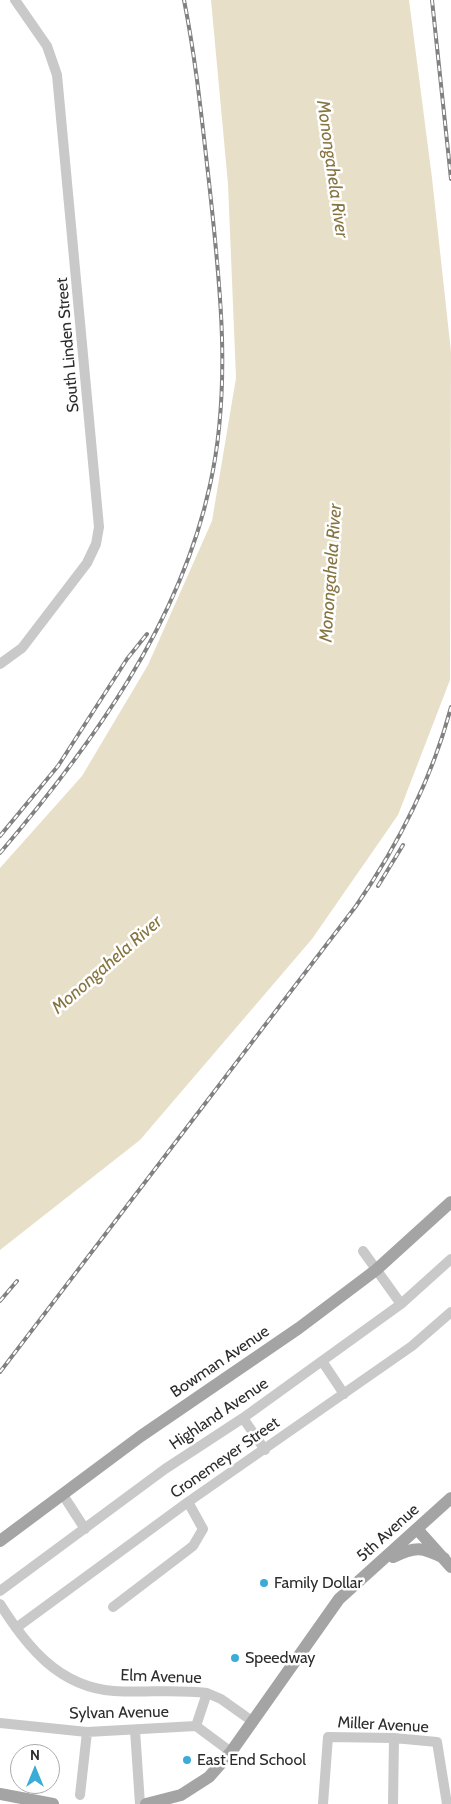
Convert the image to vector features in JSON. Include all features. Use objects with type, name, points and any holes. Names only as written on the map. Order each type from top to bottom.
[{"type":"main road","name":"Bowman Avenue","points":[[0,1541],[141,1436],[299,1328],[376,1270],[450,1206]]},
{"type":"main road","name":"5th Avenue","points":[[146,1804],[181,1795],[209,1777],[231,1752],[339,1599],[451,1498]]},
{"type":"main road","points":[[417,1529],[449,1559]]},
{"type":"main road","points":[[380,1562],[407,1550],[417,1548],[428,1550],[449,1559]]},
{"type":"main road","points":[[0,1794],[53,1804]]},
{"type":"main road","points":[[165,1804],[181,1795]]},
{"type":"street","name":"South Linden Street","points":[[0,664],[22,648],[87,563],[96,544],[99,527],[57,75],[47,46],[15,0]]},
{"type":"street","points":[[363,1251],[401,1304]]},
{"type":"street","name":"Highland Avenue","points":[[0,1591],[165,1469],[243,1418],[401,1304],[451,1259]]},
{"type":"street","name":"Cronemeyer Street","points":[[16,1628],[188,1502],[412,1346],[451,1312]]},
{"type":"street","points":[[322,1361],[344,1394]]},
{"type":"street","points":[[243,1418],[265,1450]]},
{"type":"street","points":[[63,1495],[85,1529]]},
{"type":"street","points":[[113,1607],[194,1546],[203,1529],[188,1502]]},
{"type":"street","name":"Elm Avenue","points":[[0,1604],[36,1654],[63,1674],[89,1686],[113,1691],[207,1693],[221,1699],[252,1721]]},
{"type":"street","points":[[207,1693],[196,1726],[231,1752]]},
{"type":"street","name":"Sylvan Avenue","points":[[0,1723],[87,1732],[196,1726]]},
{"type":"street","points":[[134,1730],[140,1804]]},
{"type":"street","points":[[80,1796],[87,1732]]},
{"type":"street","name":"Miller Avenue","points":[[323,1804],[328,1737],[394,1738],[437,1742],[447,1804]]},
{"type":"street","points":[[393,1804],[394,1738]]},
{"type":"water","name":"Monongahela River","points":[[211,0],[409,0],[432,178],[451,352],[450,680],[398,815],[312,939],[140,1140],[0,1250],[0,868],[82,776],[148,665],[212,521],[236,378],[228,184]]},
{"type":"railway","points":[[0,853],[67,770],[99,726],[128,681],[154,634],[177,586],[196,536],[210,485],[217,448],[221,410],[222,334],[220,296],[201,113],[184,0]]},
{"type":"railway","points":[[432,0],[451,179]]},
{"type":"railway","points":[[0,836],[58,766],[127,659],[147,634]]},
{"type":"railway","points":[[0,1372],[356,906],[400,835],[424,786],[451,707]]},
{"type":"railway","points":[[378,886],[403,845]]},
{"type":"railway","points":[[0,1301],[17,1281]]},
{"type":"place","name":"Family Dollar","points":[[264,1583]]},
{"type":"place","name":"Speedway","points":[[235,1658]]},
{"type":"place","name":"East End School","points":[[187,1760]]}]
